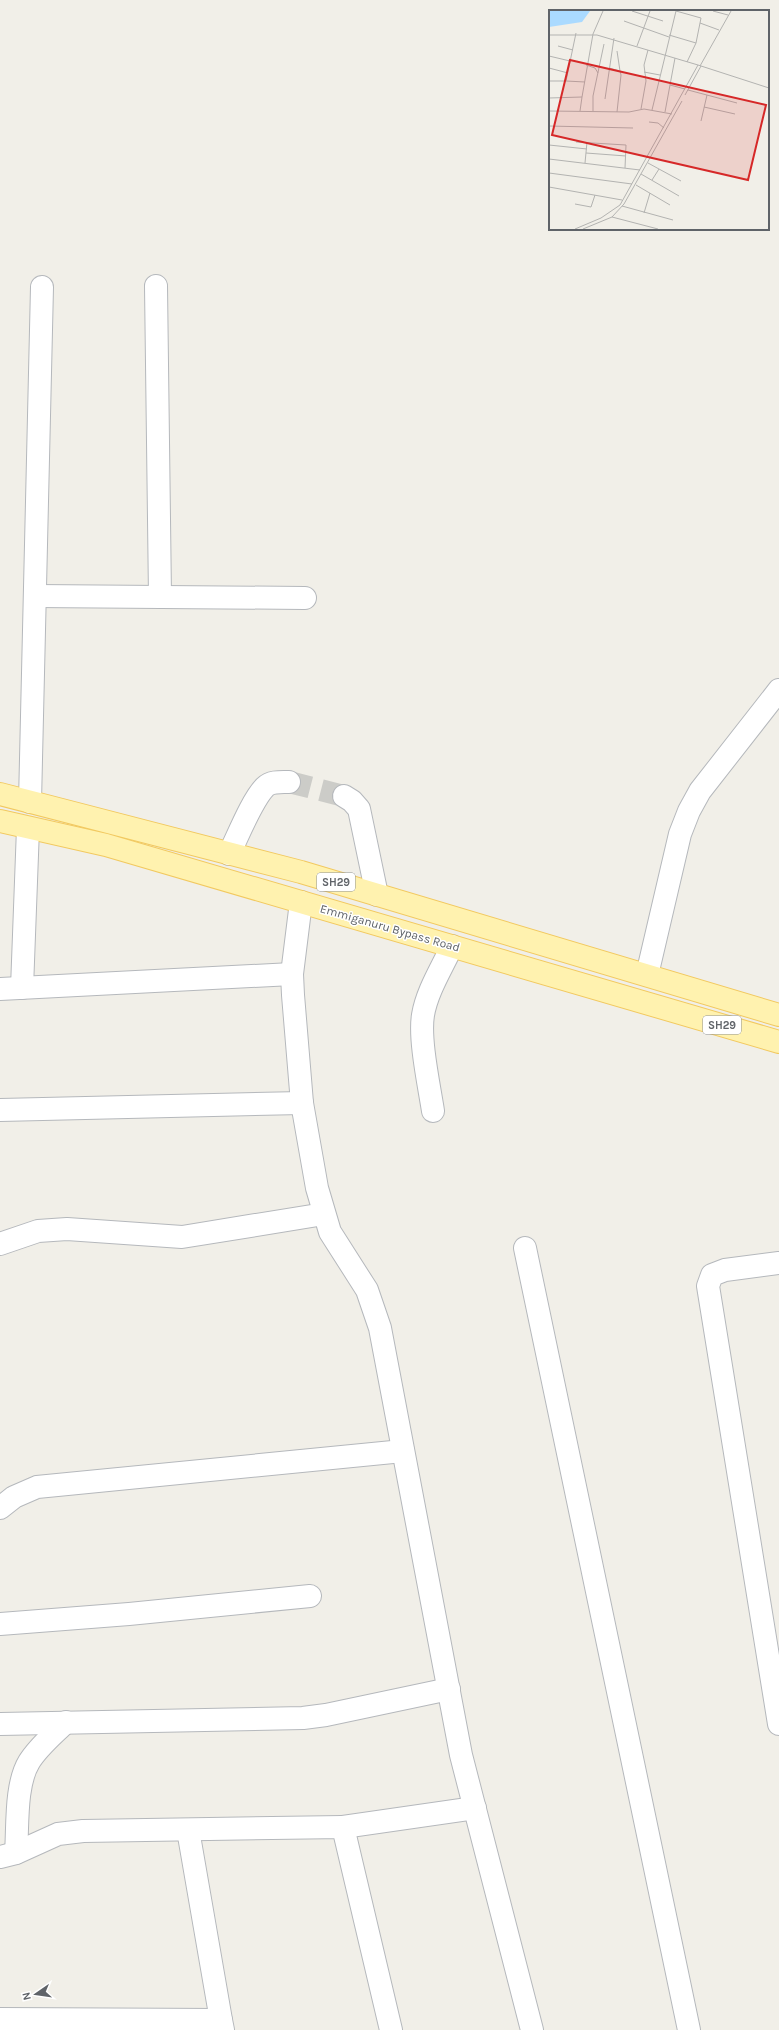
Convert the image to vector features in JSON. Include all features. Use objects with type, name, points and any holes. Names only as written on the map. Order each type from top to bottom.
[{"type":"main road","name":"SH29","points":[[0,794],[229,854],[377,895],[779,1014]]},
{"type":"main road","name":"Emmiganuru Bypass Road","points":[[0,821],[106,845],[779,1042]]},
{"type":"street","points":[[156,286],[160,597]]},
{"type":"street","points":[[30,802],[42,287]]},
{"type":"street","points":[[35,596],[305,598]]},
{"type":"street","points":[[647,975],[680,834],[689,811],[700,791],[779,690]]},
{"type":"street","points":[[229,854],[258,797],[266,786],[276,782],[289,782]]},
{"type":"street","points":[[344,796],[352,801],[359,810],[377,895]]},
{"type":"street","points":[[22,988],[28,828]]},
{"type":"street","points":[[301,902],[292,974],[302,1103],[317,1188],[327,1223],[371,1300],[380,1328],[461,1755],[532,2030]]},
{"type":"street","points":[[433,1111],[423,1035],[423,1015],[430,993],[452,946]]},
{"type":"street","points":[[0,989],[292,974]]},
{"type":"street","points":[[0,1110],[302,1103]]},
{"type":"street","points":[[0,1244],[38,1231],[68,1229],[182,1237],[327,1223]]},
{"type":"street","points":[[525,1248],[689,2030]]},
{"type":"street","points":[[779,1263],[725,1270],[712,1275],[708,1286],[774,1670],[779,1724]]},
{"type":"street","points":[[0,1508],[14,1497],[37,1487],[403,1451]]},
{"type":"street","points":[[0,1624],[128,1614],[310,1596]]},
{"type":"street","points":[[0,1724],[303,1718],[343,1712],[449,1689]]},
{"type":"street","points":[[8,1855],[20,1786],[28,1763],[40,1748],[66,1722]]},
{"type":"street","points":[[8,1855],[58,1834],[83,1831],[343,1827],[475,1808]]},
{"type":"street","points":[[343,1827],[391,2030]]},
{"type":"street","points":[[10,2023],[222,2025],[188,1830]]},
{"type":"tunnel","points":[[289,782],[344,796]]}]
